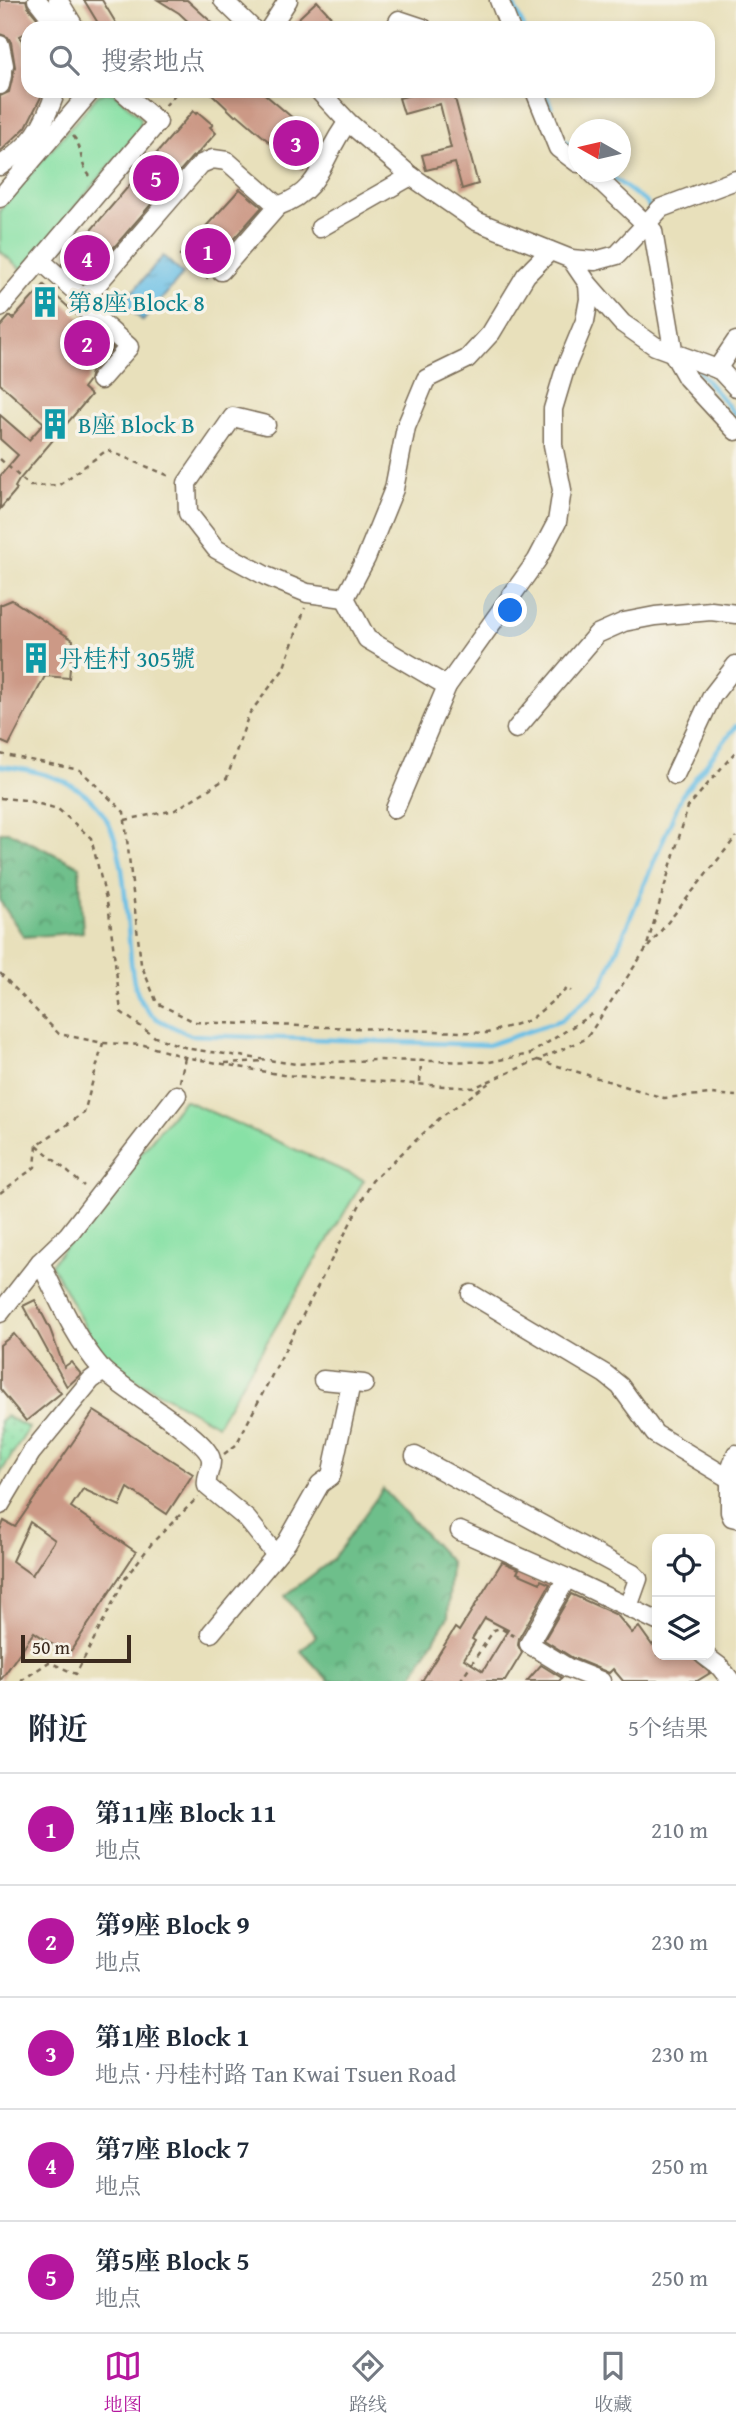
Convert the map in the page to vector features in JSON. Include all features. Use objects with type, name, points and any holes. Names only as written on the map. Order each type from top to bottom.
[{"type":"street","points":[[37,0],[50,21]]},
{"type":"street","points":[[58,0],[71,21]]},
{"type":"street","points":[[223,0],[245,21]]},
{"type":"street","points":[[274,21],[288,0]]},
{"type":"street","points":[[499,0],[507,21]]},
{"type":"street","points":[[0,45],[4,65],[0,85]]},
{"type":"street","points":[[0,166],[23,151],[45,122],[54,98]]},
{"type":"street","points":[[0,198],[85,98]]},
{"type":"street","points":[[2,306],[11,306],[48,267],[162,134],[155,122],[129,98]]},
{"type":"street","points":[[338,98],[348,122],[411,176],[476,221],[570,259],[595,261],[617,255],[661,208],[736,180]]},
{"type":"street","points":[[538,98],[558,148],[568,155]]},
{"type":"street","points":[[2,306],[155,122]]},
{"type":"street","points":[[221,271],[278,206],[293,201],[307,191],[317,178],[336,138],[348,122]]},
{"type":"street","points":[[100,380],[129,347],[80,304],[201,164],[213,159],[227,161],[278,206]]},
{"type":"street","points":[[320,228],[411,176]]},
{"type":"street","points":[[600,182],[653,231],[676,356],[687,378],[736,431]]},
{"type":"street","points":[[345,598],[366,558],[394,489],[406,428],[426,379],[467,359],[491,333],[526,275],[550,251]]},
{"type":"street","points":[[570,259],[622,323],[655,346],[676,356],[724,370],[736,387]]},
{"type":"street","points":[[48,267],[84,299]]},
{"type":"street","points":[[395,809],[447,686],[537,560],[557,522],[562,491],[553,445],[553,409],[565,369],[585,321],[589,299],[588,284]]},
{"type":"street","points":[[724,370],[736,341]]},
{"type":"street","points":[[266,425],[233,417],[187,483],[188,513],[216,549],[266,576],[307,593],[345,598]]},
{"type":"street","points":[[345,598],[367,639],[447,686]]},
{"type":"street","points":[[516,729],[597,634],[624,622],[656,616],[711,611],[736,614]]},
{"type":"street","points":[[675,775],[712,696],[736,665]]},
{"type":"street","points":[[0,1313],[40,1262],[68,1235],[177,1095]]},
{"type":"street","points":[[40,1262],[81,1342],[103,1371],[195,1438],[211,1459],[207,1486],[247,1518],[276,1555]]},
{"type":"street","points":[[471,1294],[605,1374],[626,1394],[655,1434],[730,1479]]},
{"type":"street","points":[[0,1505],[32,1453],[91,1380],[103,1371]]},
{"type":"street","points":[[211,1633],[287,1542],[320,1484],[331,1476],[358,1383],[323,1380]]},
{"type":"street","points":[[736,1454],[730,1471],[730,1512],[732,1517],[736,1518]]},
{"type":"street","points":[[415,1456],[633,1574],[638,1579],[637,1587],[628,1607]]},
{"type":"street","points":[[460,1531],[652,1619]]},
{"type":"street","points":[[567,1578],[529,1644],[568,1668],[601,1681]]},
{"type":"street","points":[[711,1660],[731,1681]]},
{"type":"path","points":[[155,122],[173,98]]},
{"type":"path","points":[[61,126],[79,142],[83,169],[102,188]]},
{"type":"path","points":[[0,458],[30,485],[59,485],[107,450],[187,483]]},
{"type":"path","points":[[125,820],[175,810],[227,778],[248,714],[283,670],[304,612],[307,593]]},
{"type":"path","points":[[646,949],[688,807],[736,751]]},
{"type":"path","points":[[0,754],[80,770],[124,812],[128,872],[141,964],[157,1003],[195,1022],[487,1033],[530,1020],[568,988],[571,991]]},
{"type":"path","points":[[27,758],[28,765]]},
{"type":"path","points":[[0,797],[25,798],[58,809],[91,838],[103,876],[121,1012],[155,1037],[190,1049],[296,1064],[375,1060],[489,1062],[530,1054],[592,1014]]},
{"type":"path","points":[[0,973],[59,1034],[103,1042],[144,1045],[185,1057],[283,1075],[473,1088],[586,1039],[646,949],[736,838]]},
{"type":"path","points":[[37,1145],[84,1113],[103,1042]]},
{"type":"path","points":[[177,1095],[185,1057]]},
{"type":"path","points":[[538,1060],[664,1098],[711,1094],[736,1096]]},
{"type":"path","points":[[219,1063],[274,1061]]},
{"type":"path","points":[[420,1083],[421,1061]]},
{"type":"path","points":[[211,1459],[229,1452],[236,1445],[372,1181],[441,1117],[495,1078]]},
{"type":"path","points":[[0,1193],[35,1167],[37,1145]]},
{"type":"path","points":[[37,1145],[97,1198]]},
{"type":"path","points":[[21,1681],[49,1662],[76,1674],[125,1577],[153,1542],[188,1510],[207,1486]]},
{"type":"path","points":[[460,1681],[494,1630],[500,1628],[529,1644]]},
{"type":"green space","points":[[95,98],[119,98],[141,118],[140,130],[22,270],[0,251],[0,210]]},
{"type":"green space","points":[[0,832],[9,832],[79,866],[83,932],[24,937],[0,901]]},
{"type":"green space","points":[[184,1100],[364,1180],[217,1425],[104,1362],[51,1264]]},
{"type":"green space","points":[[6,1416],[29,1428],[0,1474],[0,1421]]},
{"type":"green space","points":[[383,1489],[451,1562],[448,1617],[409,1681],[329,1681],[301,1651],[316,1636],[285,1596],[332,1560]]},
{"type":"water","points":[[163,256],[183,274],[143,321],[123,303]]},
{"type":"building","points":[[0,0],[26,0],[38,21],[21,21],[21,98],[40,98],[26,127],[0,152],[0,96],[9,92],[15,67],[11,42],[8,37],[0,34]]},
{"type":"building","points":[[84,0],[102,0],[115,21],[97,21]]},
{"type":"building","points":[[158,0],[187,0],[210,21],[188,21]]},
{"type":"building","points":[[317,1],[333,19],[331,21],[296,21]]},
{"type":"building","points":[[216,98],[269,98],[322,143],[308,168],[303,171],[237,114],[235,116]]},
{"type":"building","points":[[399,98],[455,98],[478,184],[462,189],[455,163],[426,170],[422,155],[451,148],[440,104],[404,114]]},
{"type":"building","points":[[193,111],[213,125],[210,127],[216,133],[83,283],[62,264]]},
{"type":"building","points":[[240,189],[262,207],[212,263],[207,278],[203,274],[202,276],[180,255]]},
{"type":"building","points":[[44,285],[113,348],[91,372],[83,388],[91,395],[19,480],[15,487],[17,489],[0,509],[0,476],[18,455],[0,439],[0,415],[29,440],[44,423],[0,384],[0,327],[10,316],[13,319]]},
{"type":"building","name":"丹桂村 305號","points":[[12,600],[73,640],[69,678],[45,676],[9,745],[0,741],[0,605]]},
{"type":"building","points":[[35,1300],[50,1329],[64,1367],[71,1362],[81,1374],[67,1387],[23,1306]]},
{"type":"building","points":[[14,1334],[61,1393],[26,1421],[0,1389],[0,1345]]},
{"type":"building","points":[[94,1411],[193,1474],[167,1514],[128,1488],[120,1506],[83,1489],[71,1507],[136,1552],[68,1655],[34,1632],[0,1681],[0,1530],[4,1521],[15,1527]],"holes":[[[30,1522],[55,1540],[32,1575],[12,1561]]]},
{"type":"building","points":[[502,1562],[519,1569],[517,1573],[540,1583],[541,1580],[550,1584],[519,1638],[518,1645],[522,1653],[505,1681],[422,1681],[455,1628],[459,1631]],"holes":[[[485,1618],[508,1630],[483,1671],[464,1659]]]},
{"type":"building","points":[[571,1594],[617,1615],[632,1633],[639,1627],[652,1645],[652,1660],[695,1660],[710,1673],[697,1681],[623,1681],[613,1669],[609,1673],[573,1658],[544,1640]]},
{"type":"building","points":[[541,1665],[562,1678],[559,1681],[527,1681]]},
{"type":"waterway","points":[[511,0],[521,21]]},
{"type":"waterway","points":[[548,98],[551,107]]},
{"type":"waterway","points":[[561,138],[568,143]]},
{"type":"waterway","points":[[619,182],[647,203],[652,212]]},
{"type":"waterway","points":[[695,367],[736,415]]},
{"type":"waterway","points":[[0,766],[42,774],[72,786],[94,803],[109,824],[118,849],[123,879],[137,993],[146,1008],[160,1021],[190,1035],[488,1045],[562,1020],[602,985],[682,795],[736,726]]},
{"type":"place","name":"第1座 Block 1","points":[[296,143]]},
{"type":"place","name":"第5座 Block 5","points":[[156,178]]},
{"type":"place","name":"第11座 Block 11","points":[[208,251]]},
{"type":"place","name":"第7座 Block 7","points":[[87,258]]},
{"type":"place","name":"第8座 Block 8","points":[[45,302]]},
{"type":"place","name":"第9座 Block 9","points":[[87,343]]},
{"type":"place","name":"B座 Block B","points":[[55,424]]},
{"type":"place","name":"丹桂村 305號","points":[[36,658]]}]
